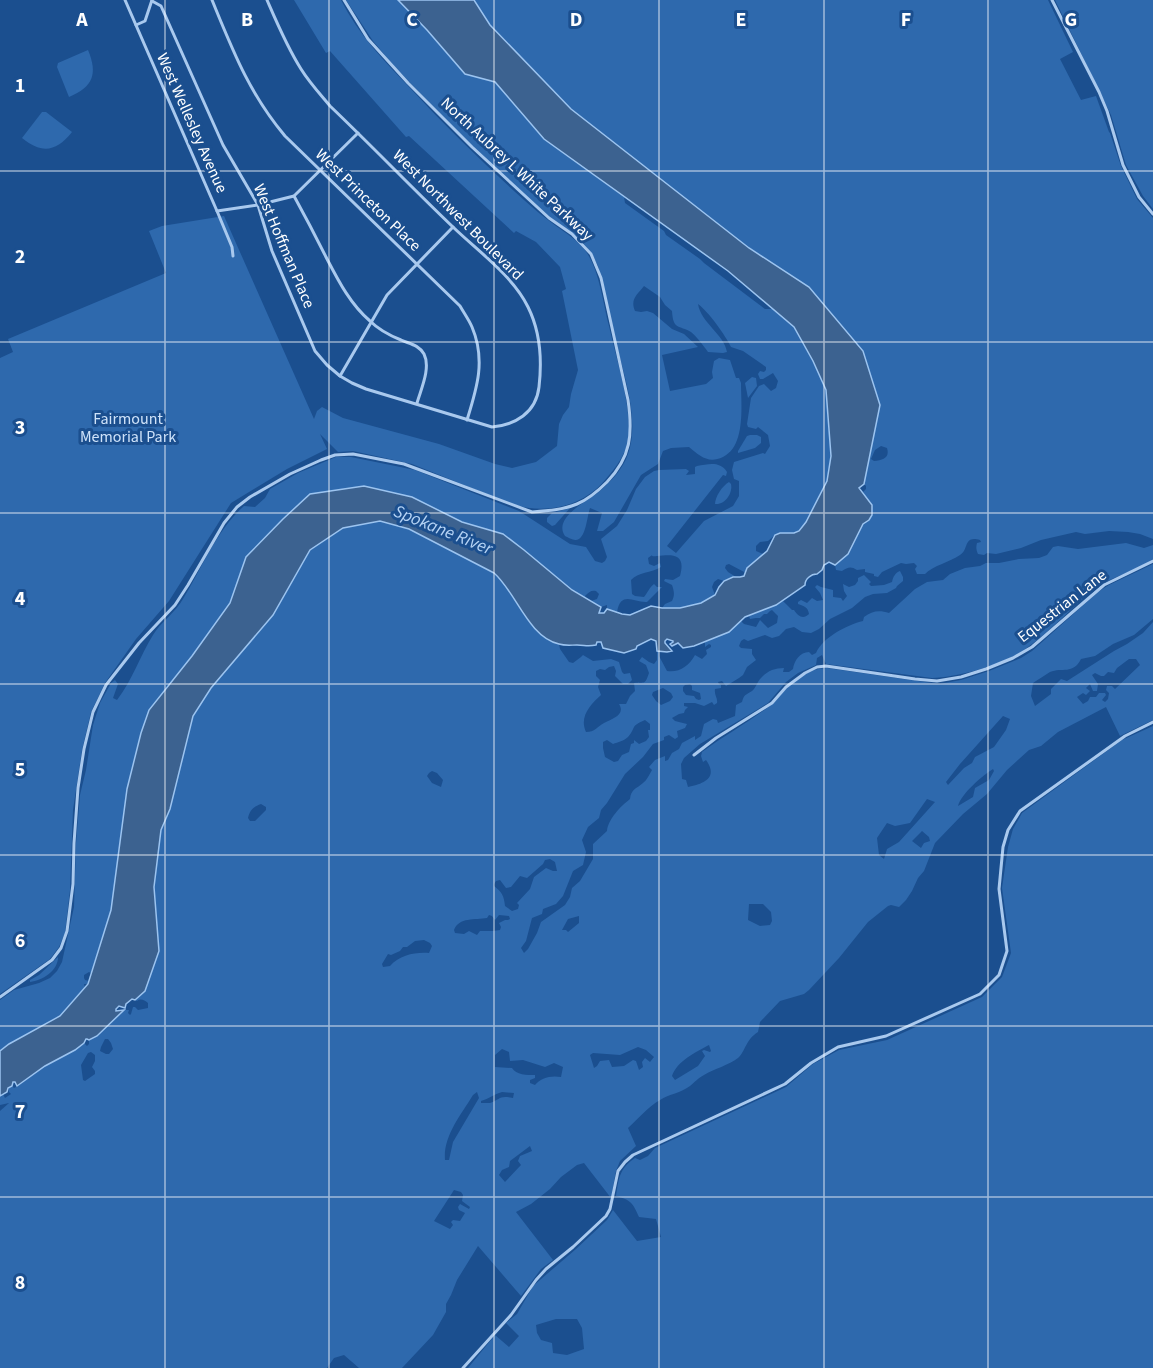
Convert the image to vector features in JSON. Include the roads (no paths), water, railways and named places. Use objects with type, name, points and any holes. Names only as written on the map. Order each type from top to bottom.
[{"type":"street","name":"West Wellesley Avenue","points":[[125,0],[217,211],[233,256]]},
{"type":"street","points":[[136,25],[144,21],[152,0]]},
{"type":"street","name":"West Hoffman Place","points":[[152,0],[161,6],[223,145],[258,205],[272,251],[315,351],[327,365],[352,383],[467,420]]},
{"type":"street","name":"West Princeton Place","points":[[212,0],[243,74],[262,107],[285,136],[460,306],[472,327],[478,351],[478,387],[467,420]]},
{"type":"street","name":"West Northwest Boulevard","points":[[267,0],[286,44],[301,69],[330,106],[497,268],[517,290],[535,322],[540,357],[538,395],[530,411],[504,426],[492,427],[467,420]]},
{"type":"street","name":"North Aubrey L White Parkway","points":[[0,997],[52,960],[61,948],[67,931],[72,893],[78,788],[84,749],[93,712],[106,685],[175,605],[224,523],[237,507],[250,496],[321,460],[335,455],[353,454],[404,464],[532,512],[553,510],[576,505],[597,492],[613,475],[626,455],[631,433],[628,400],[601,278],[591,254],[572,234],[549,218],[472,147],[408,83],[368,39],[344,0]]},
{"type":"street","points":[[1052,0],[1099,92],[1124,165],[1139,197],[1153,214]]},
{"type":"street","points":[[217,211],[258,205],[294,196],[358,133]]},
{"type":"street","points":[[294,196],[352,303],[370,322],[420,348],[424,354],[427,369],[417,404]]},
{"type":"street","points":[[340,376],[387,295],[453,226]]},
{"type":"street","name":"Equestrian Lane","points":[[694,755],[716,738],[772,703],[786,687],[817,667],[826,666],[937,681],[961,677],[999,664],[1032,647],[1104,585],[1153,561]]},
{"type":"street","points":[[463,1368],[511,1315],[546,1269],[573,1248],[606,1216],[610,1209],[618,1171],[633,1155],[785,1084],[811,1063],[838,1047],[886,1036],[980,994],[999,975],[1007,951],[999,890],[1003,847],[1008,830],[1020,811],[1125,736],[1153,722]]},
{"type":"water","name":"Spokane River","points":[[398,0],[474,0],[490,25],[571,109],[749,248],[809,287],[863,351],[880,405],[864,484],[859,488],[872,505],[872,515],[863,524],[848,554],[835,565],[829,562],[824,565],[817,574],[809,577],[805,585],[776,605],[745,617],[729,632],[694,646],[683,648],[678,643],[672,646],[670,644],[673,641],[667,639],[665,643],[672,651],[667,652],[657,651],[656,641],[651,639],[637,646],[636,649],[624,653],[603,648],[601,642],[590,646],[559,644],[548,640],[539,633],[494,573],[409,529],[380,521],[343,528],[310,550],[273,615],[211,688],[193,716],[170,809],[161,830],[154,887],[159,951],[145,991],[126,1004],[125,1008],[119,1006],[116,1011],[124,1010],[97,1036],[86,1039],[75,1050],[45,1066],[17,1086],[13,1082],[7,1092],[0,1096],[0,1051],[60,1016],[88,984],[111,910],[127,789],[149,710],[230,603],[246,557],[310,494],[364,486],[412,497],[462,522],[503,534],[572,590],[601,607],[599,613],[604,613],[607,609],[630,615],[651,606],[680,608],[701,603],[715,595],[724,581],[744,576],[747,568],[767,551],[775,535],[799,531],[827,481],[831,456],[826,390],[794,327],[728,271],[544,139],[495,82],[465,74]]},
{"type":"park label","name":"Fairmount Memorial Park","points":[[128,428]]}]
